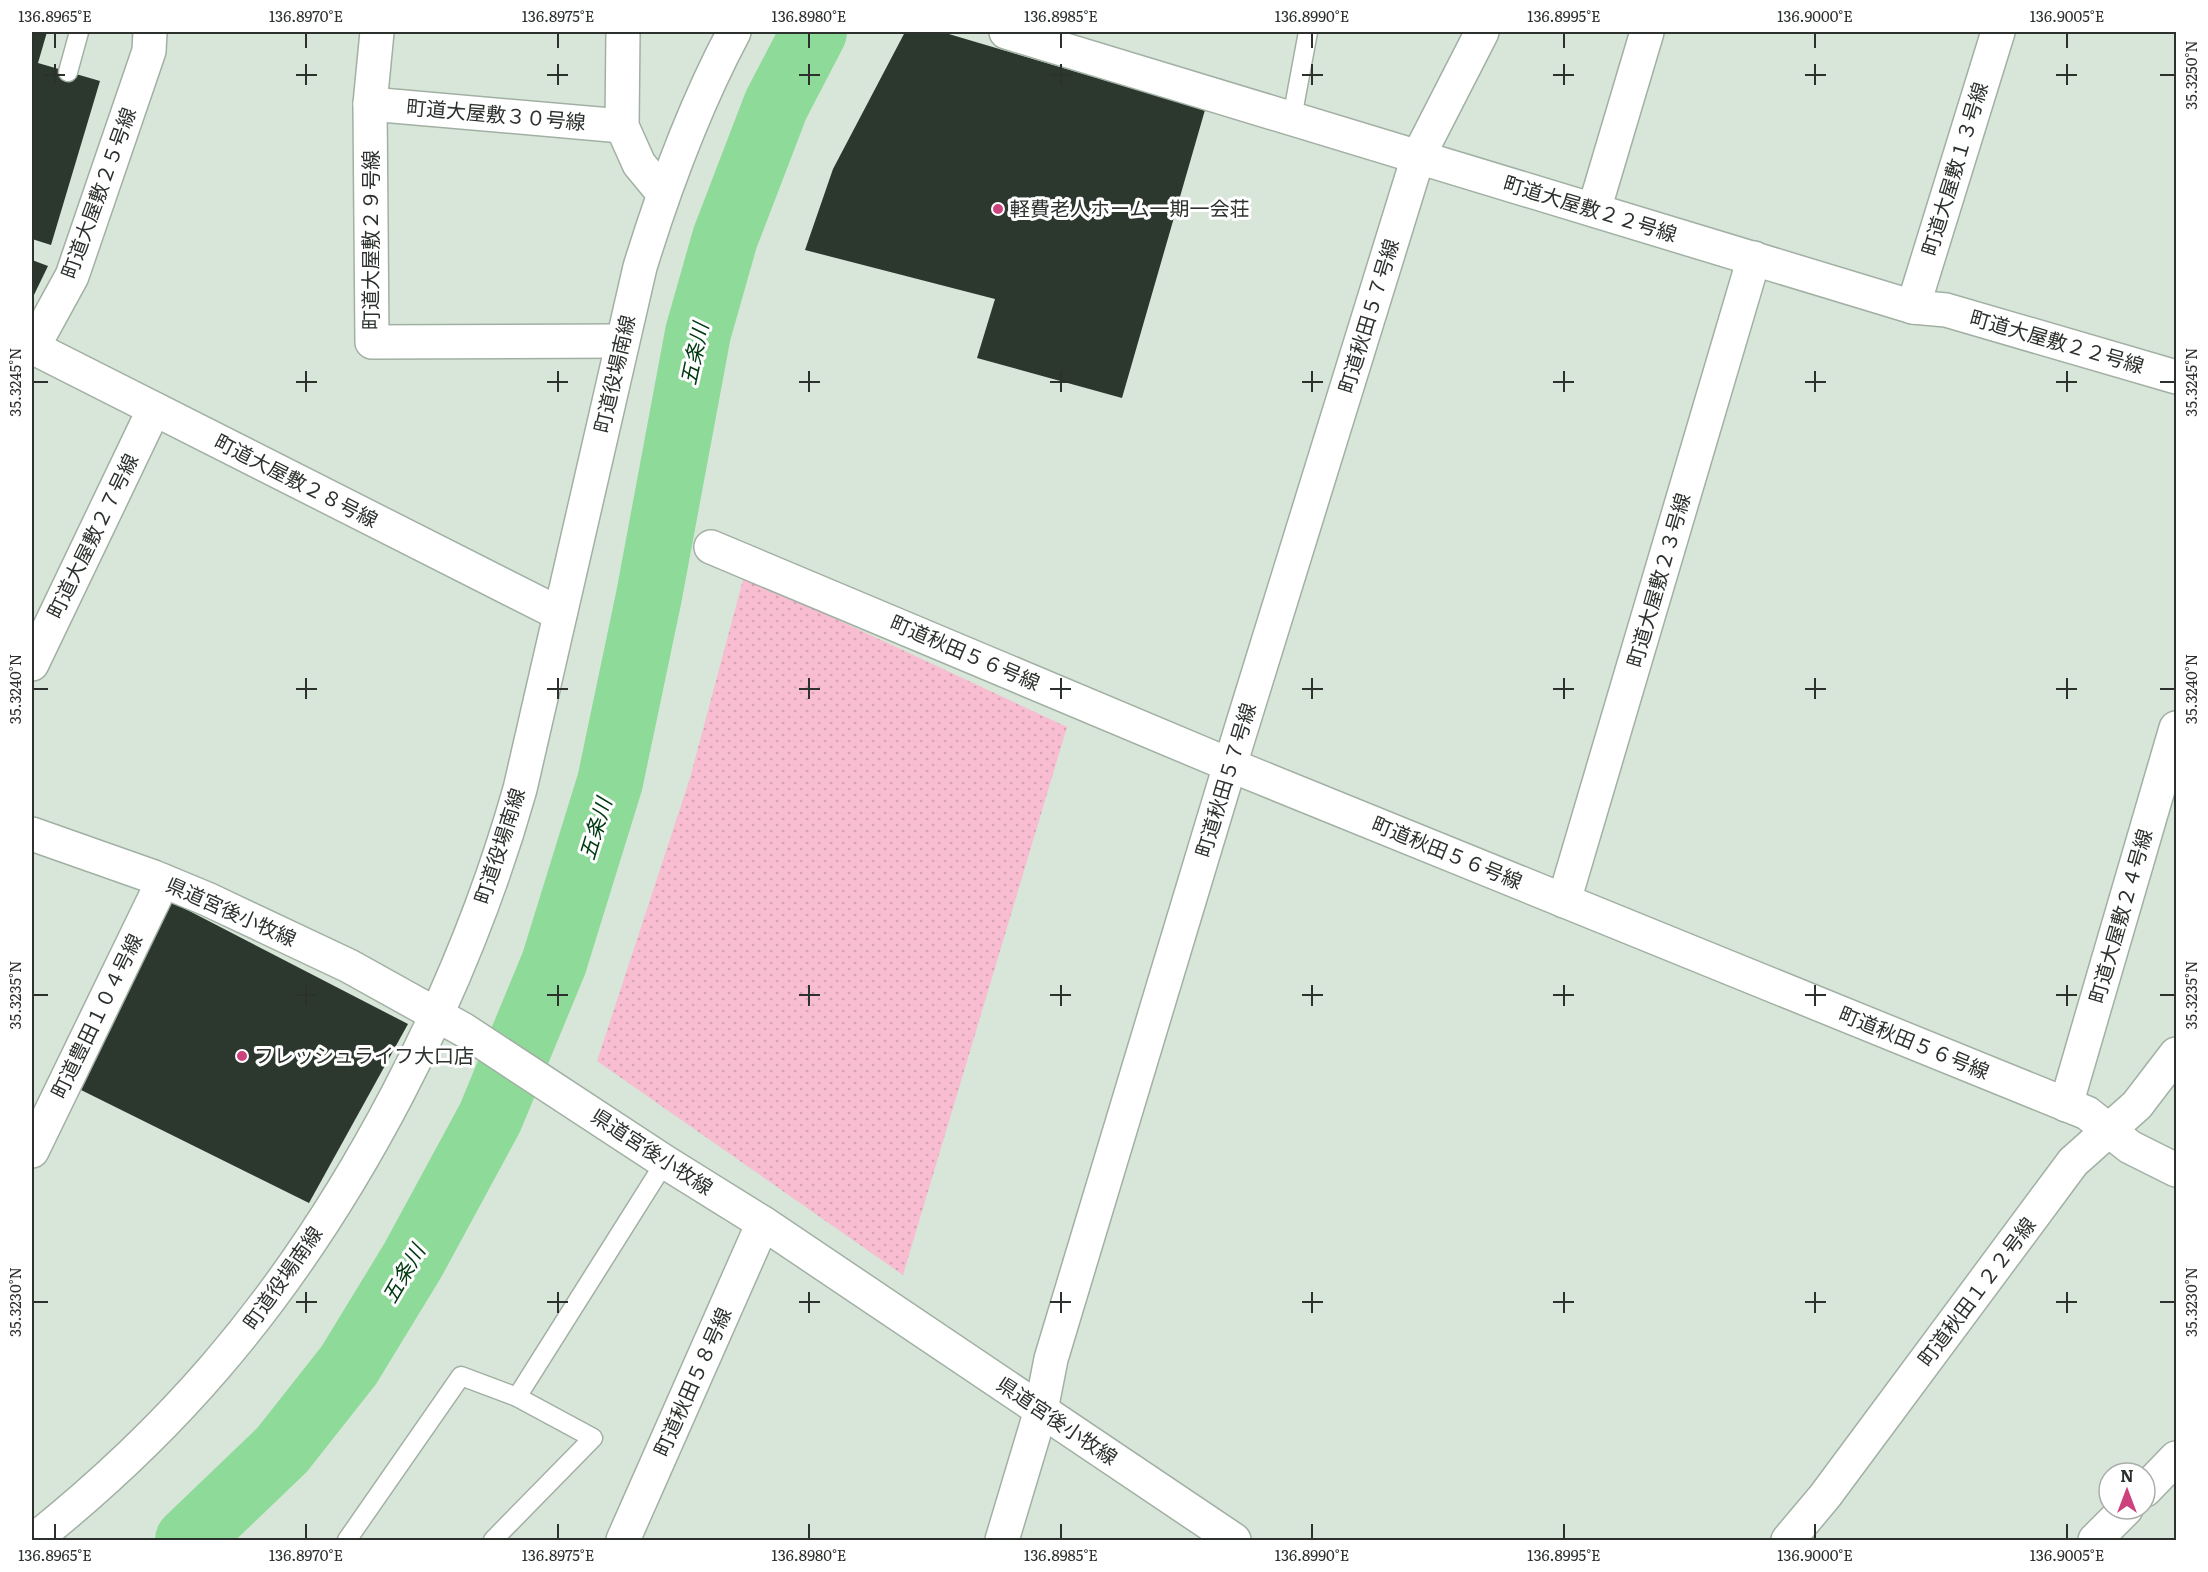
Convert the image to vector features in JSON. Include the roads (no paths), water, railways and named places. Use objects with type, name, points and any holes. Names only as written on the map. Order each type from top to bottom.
[{"type":"street","name":"町道大屋敷２５号線","points":[[32,348],[72,276],[149,51],[150,32]]},
{"type":"street","name":"町道大屋敷２９号線","points":[[377,32],[370,104],[372,342],[622,341]]},
{"type":"street","points":[[622,32],[622,126],[639,164],[663,193]]},
{"type":"street","name":"町道役場南線","points":[[34,1540],[83,1500],[148,1440],[216,1366],[279,1287],[451,1022],[520,789],[640,267],[663,193],[696,112],[734,32]]},
{"type":"street","name":"町道大屋敷２２号線","points":[[1006,32],[1913,307],[1946,310],[2176,377]]},
{"type":"street","name":"町道秋田５７号線","points":[[1002,1540],[1041,1410],[1051,1359],[1230,765],[1419,157],[1482,32]]},
{"type":"street","points":[[1593,210],[1647,32]]},
{"type":"street","name":"町道大屋敷１３号線","points":[[1913,307],[1998,32]]},
{"type":"street","name":"町道大屋敷３０号線","points":[[370,104],[622,126]]},
{"type":"street","name":"町道大屋敷２３号線","points":[[1564,901],[1754,258]]},
{"type":"street","name":"町道大屋敷２８号線","points":[[32,348],[560,614]]},
{"type":"street","name":"町道大屋敷２７号線","points":[[32,664],[154,409]]},
{"type":"street","name":"町道秋田５６号線","points":[[711,547],[1230,765],[2087,1113],[2130,1147],[2176,1170]]},
{"type":"street","name":"町道大屋敷２４号線","points":[[2066,1105],[2176,728]]},
{"type":"street","name":"県道宮後小牧線","points":[[32,834],[163,881],[218,904],[349,966],[451,1022],[664,1162],[763,1223],[1234,1540]]},
{"type":"street","name":"町道豊田１０４号線","points":[[32,1151],[163,881]]},
{"type":"street","name":"町道秋田１２２号線","points":[[1788,1540],[1825,1496],[2073,1162],[2137,1105],[2176,1054]]},
{"type":"street","name":"町道秋田５８号線","points":[[623,1540],[763,1223]]},
{"type":"street","points":[[2157,1478],[2176,1458]]},
{"type":"street","points":[[2095,1540],[2114,1521]]},
{"type":"lane","points":[[68,72],[79,32]]},
{"type":"lane","points":[[1292,118],[1308,32]]},
{"type":"lane","points":[[517,1397],[664,1162]]},
{"type":"lane","points":[[347,1540],[461,1376],[517,1397],[593,1438],[493,1540]]},
{"type":"waterway","name":"五条川","points":[[188,1540],[282,1450],[349,1365],[413,1260],[490,1118],[554,963],[610,782],[649,596],[698,333],[725,238],[776,105],[814,32]]},
{"type":"place","name":"軽費老人ホーム一期一会荘","points":[[998,209]]},
{"type":"place","name":"フレッシュライフ大口店","points":[[242,1056]]}]
